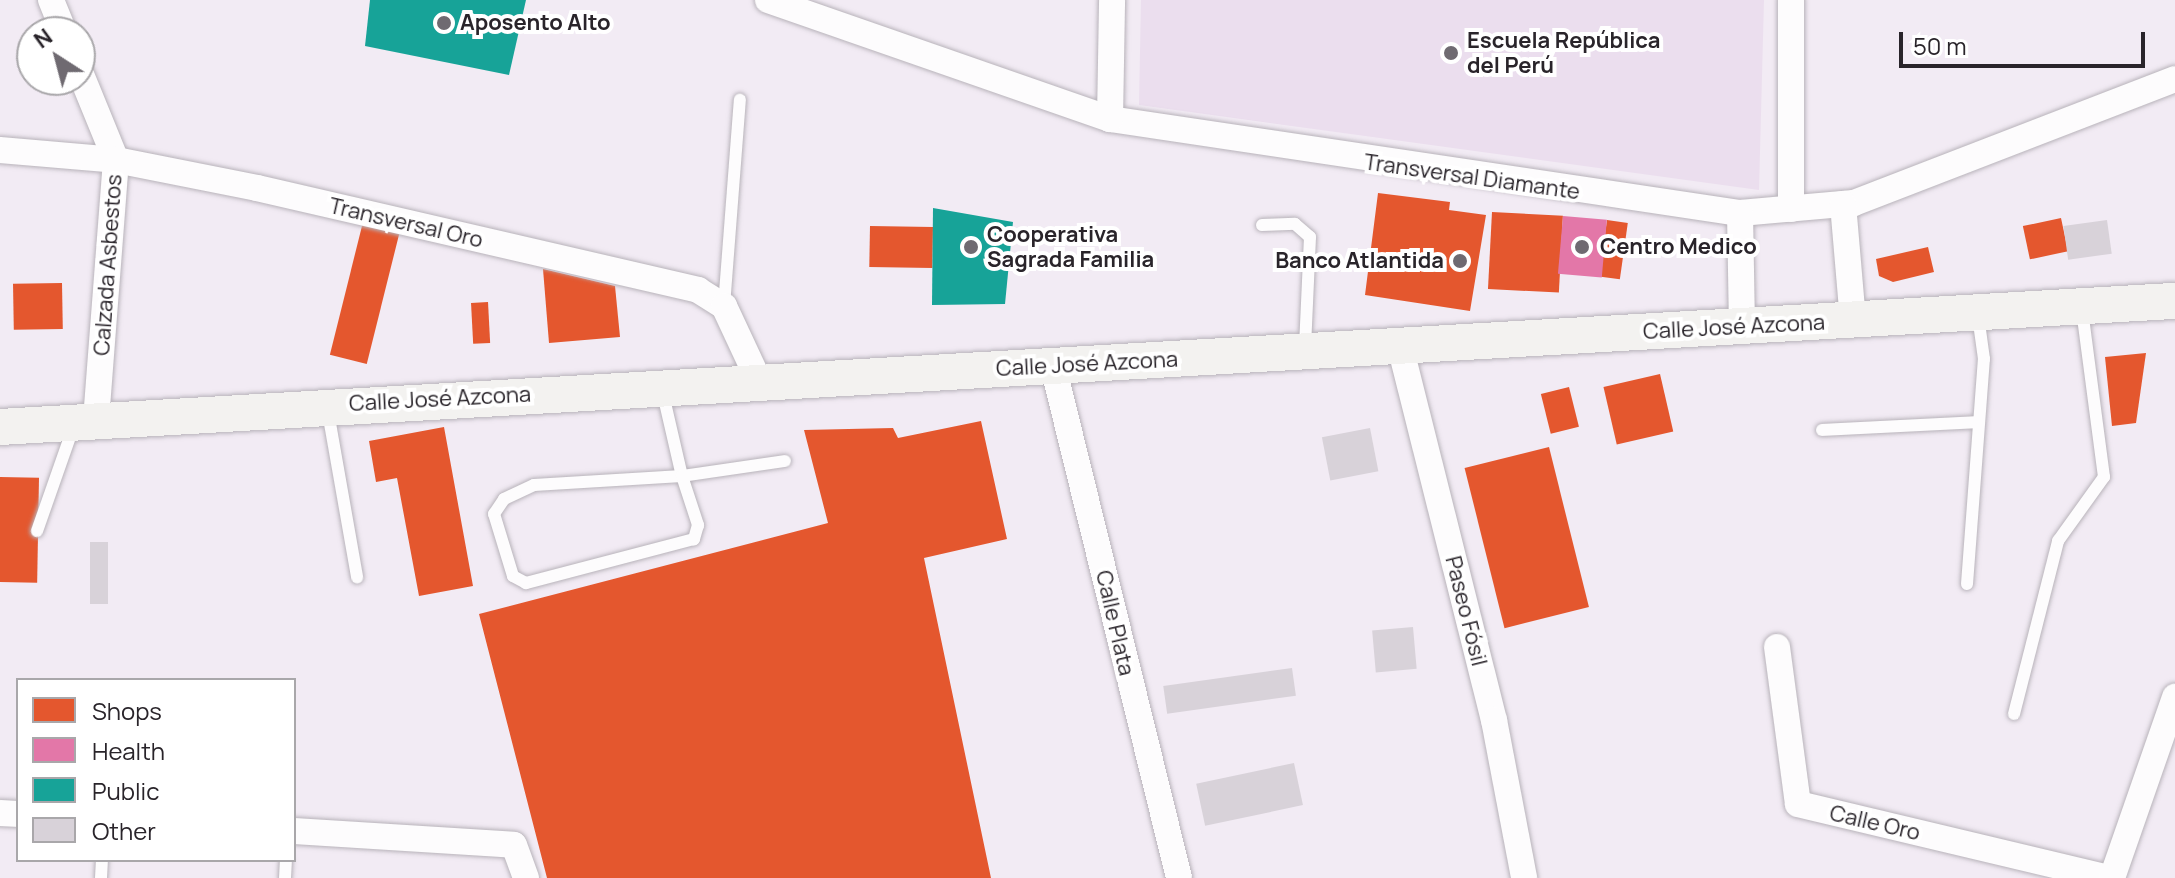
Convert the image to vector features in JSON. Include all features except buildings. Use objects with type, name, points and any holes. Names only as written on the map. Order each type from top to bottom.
[{"type":"main road","name":"Calle José Azcona","points":[[0,427],[86,418],[2175,301]]},
{"type":"street","name":"Transversal Diamante","points":[[768,0],[1110,119],[1740,213],[1843,204],[2175,79]]},
{"type":"street","points":[[1110,119],[1112,0]]},
{"type":"street","points":[[1791,0],[1791,209]]},
{"type":"street","name":"Calzada Asbestos","points":[[86,418],[116,160],[90,96]]},
{"type":"street","name":"Transversal Oro","points":[[0,150],[116,160],[698,290],[724,306]]},
{"type":"street","points":[[1843,204],[1853,320]]},
{"type":"street","points":[[1740,213],[1742,326]]},
{"type":"street","points":[[724,306],[759,381]]},
{"type":"street","name":"Paseo Fósil","points":[[1400,346],[1494,720],[1524,878]]},
{"type":"street","name":"Calle Plata","points":[[1053,366],[1179,878]]},
{"type":"street","name":"Calle Oro","points":[[1777,647],[1798,804],[2110,878]]},
{"type":"street","points":[[2110,878],[2175,697]]},
{"type":"street","points":[[296,831],[514,845],[526,878]]},
{"type":"lane","points":[[724,306],[740,100]]},
{"type":"lane","points":[[1262,225],[1295,224],[1310,237],[1305,352]]},
{"type":"lane","points":[[2014,714],[2058,541],[2104,477],[2081,306]]},
{"type":"lane","points":[[1967,584],[1984,359],[1978,313]]},
{"type":"lane","points":[[662,386],[682,476],[698,525],[694,539],[676,550],[526,583],[503,560],[494,514],[514,494],[534,485],[682,476],[785,461]]},
{"type":"lane","points":[[326,405],[357,577]]},
{"type":"lane","points":[[37,531],[86,418]]},
{"type":"lane","points":[[1822,430],[1979,422]]},
{"type":"shaded area","name":"Escuela República del Perú","points":[[1141,0],[1764,0],[1759,190],[1139,105]]},
{"type":"place","name":"Aposento Alto","points":[[444,23]]},
{"type":"place","name":"Escuela República del Perú","points":[[1451,53]]},
{"type":"place","name":"Cooperativa Sagrada Familia","points":[[971,247]]},
{"type":"place","name":"Centro Medico","points":[[1582,247]]},
{"type":"place","name":"Banco Atlantida","points":[[1460,261]]}]
